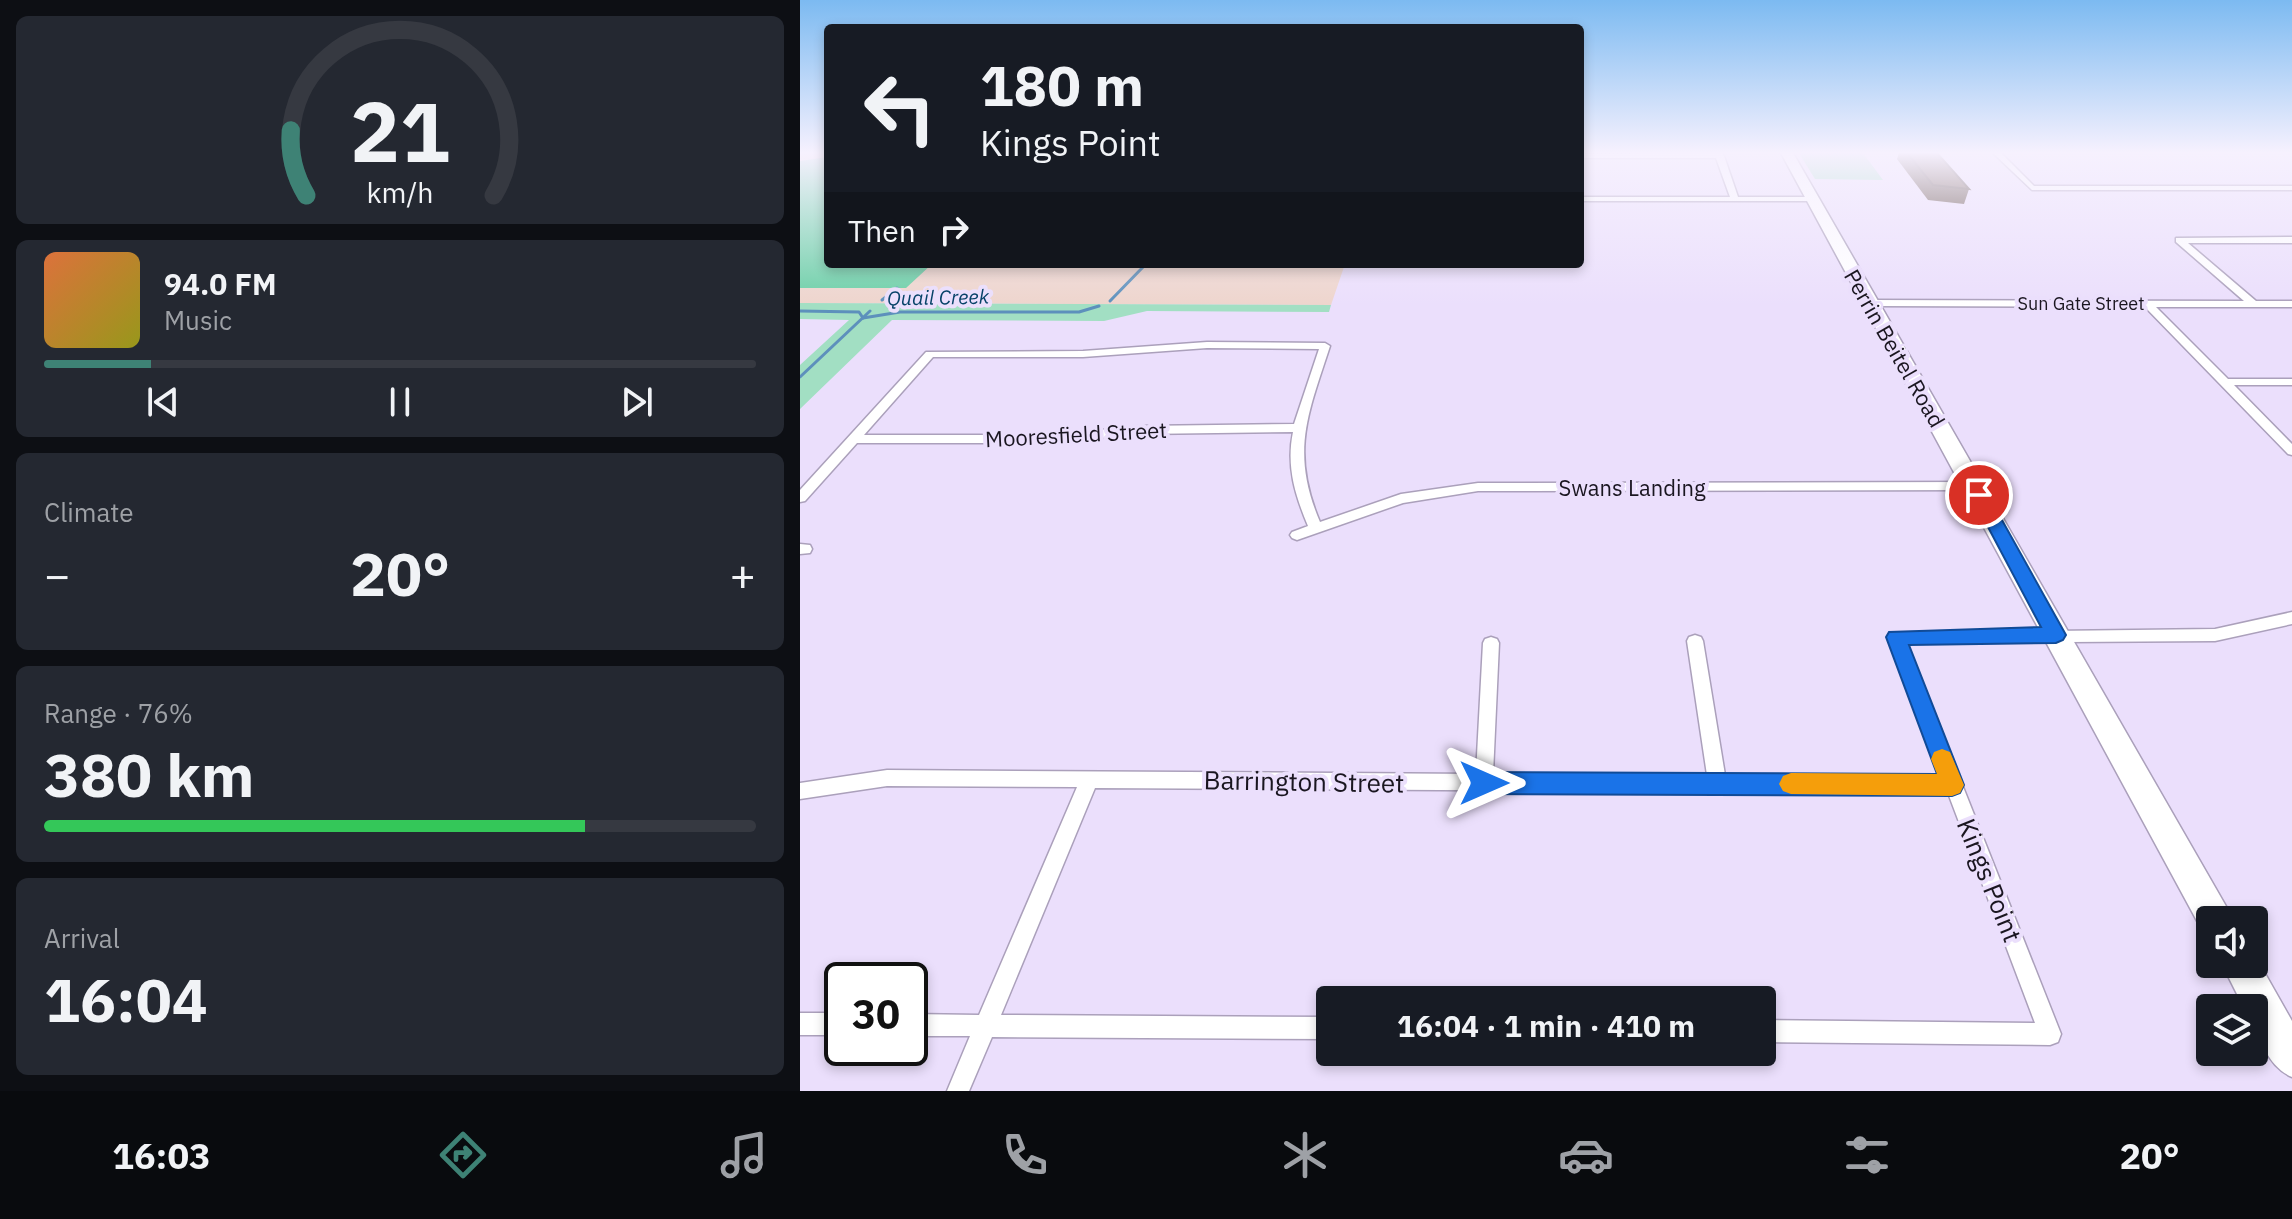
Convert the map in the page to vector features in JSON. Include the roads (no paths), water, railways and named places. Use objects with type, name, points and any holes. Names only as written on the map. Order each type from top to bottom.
[{"type":"main road","name":"Perrin Beitel Road","points":[[1815,204],[2207,906]]},
{"type":"main road","points":[[2248,978],[2292,1058]]},
{"type":"street","points":[[2254,304],[2179,240],[2292,240]]},
{"type":"street","name":"Sun Gate Street","points":[[1870,303],[2292,304]]},
{"type":"street","points":[[2147,303],[2292,451]]},
{"type":"street","points":[[800,498],[930,354],[1083,354],[1207,345],[1325,346],[1299,428],[1294,467],[1303,502],[1316,528]]},
{"type":"street","points":[[2224,382],[2292,382]]},
{"type":"street","name":"Mooresfield Street","points":[[854,439],[1048,439],[1142,430],[1299,428]]},
{"type":"street","name":"Swans Landing","points":[[1297,535],[1401,499],[1478,487],[1974,486]]},
{"type":"street","points":[[2056,635],[2215,635],[2292,618]]},
{"type":"street","name":"Kings Point","points":[[1776,1031],[2050,1034],[1896,637],[2056,635]]},
{"type":"street","points":[[1695,641],[1717,783]]},
{"type":"street","points":[[1484,783],[1491,643]]},
{"type":"street","name":"Barrington Street","points":[[800,791],[887,778],[1952,785]]},
{"type":"street","points":[[958,1091],[1090,778]]},
{"type":"street","points":[[800,1024],[824,1024]]},
{"type":"street","points":[[928,1025],[1316,1028]]},
{"type":"waterway","name":"Quail Creek","points":[[1110,301],[1142,268]]},
{"type":"waterway","points":[[882,300],[897,288]]},
{"type":"waterway","name":"Quail Creek","points":[[863,318],[900,312],[1079,312],[1099,306]]},
{"type":"waterway","points":[[800,311],[859,312],[863,318]]},
{"type":"waterway","name":"Quail Creek","points":[[863,318],[870,311]]},
{"type":"waterway","name":"Quail Creek","points":[[800,377],[863,318]]}]
